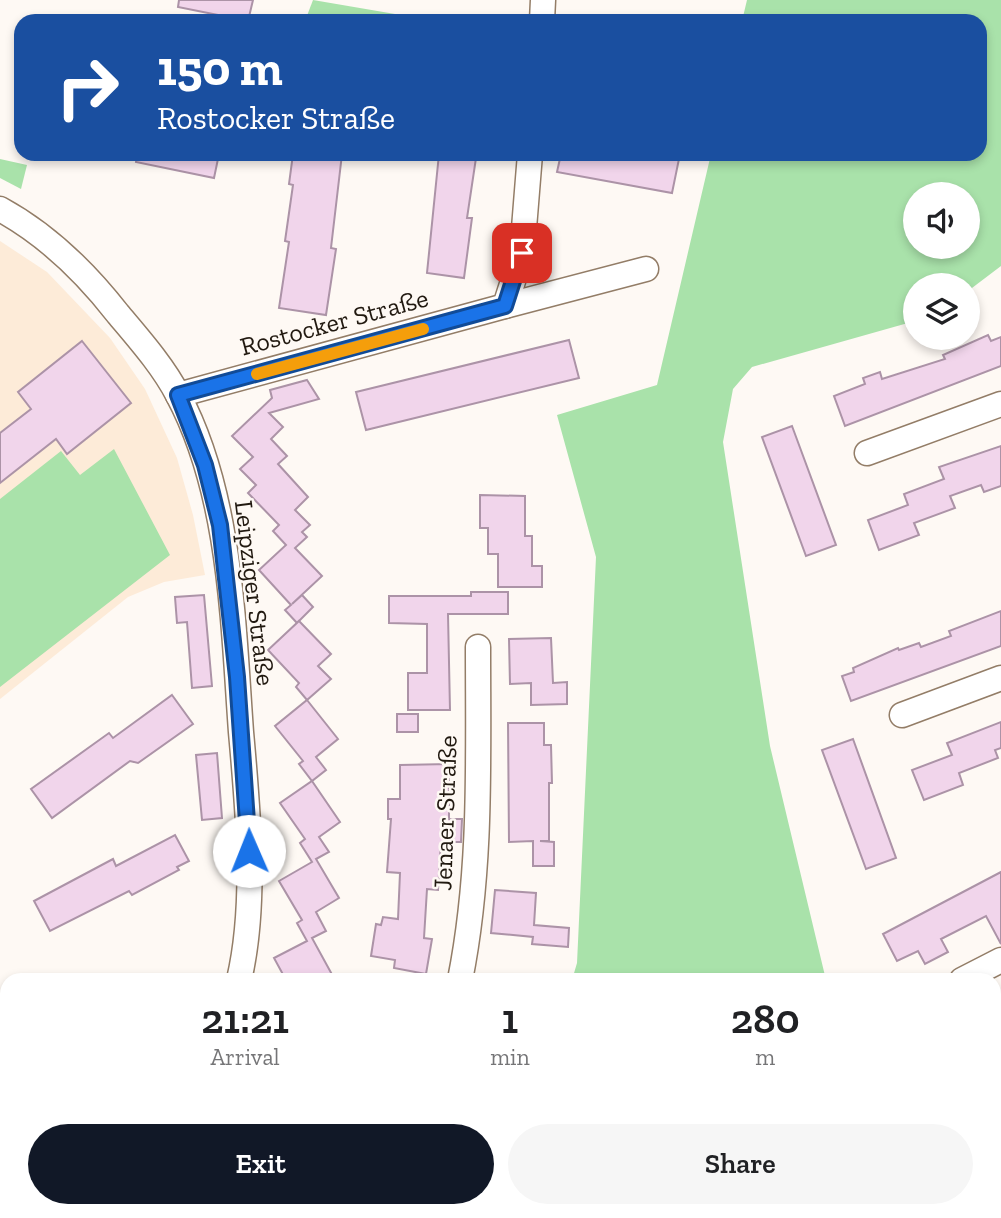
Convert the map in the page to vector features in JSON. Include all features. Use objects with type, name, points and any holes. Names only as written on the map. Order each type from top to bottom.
[{"type":"street","points":[[505,306],[522,253],[529,161]]},
{"type":"street","name":"Leipziger Straße","points":[[0,209],[21,221],[92,281],[178,395],[205,465],[218,513],[230,598],[249,830],[247,903],[240,973]]},
{"type":"street","name":"Rostocker Straße","points":[[178,395],[646,269]]},
{"type":"street","points":[[867,453],[1001,404]]},
{"type":"street","name":"Jenaer Straße","points":[[461,973],[473,903],[477,844],[478,647]]},
{"type":"street","points":[[902,715],[1001,678]]},
{"type":"street","points":[[976,973],[1001,960]]},
{"type":"shaded area","points":[[0,241],[47,272],[110,338],[145,389],[177,458],[193,515],[205,575],[164,582],[128,597],[0,699]]},
{"type":"green space","points":[[313,0],[395,14],[308,14]]},
{"type":"green space","points":[[747,0],[1001,0],[1001,266],[980,282],[980,273],[903,273],[903,324],[752,367],[733,389],[723,442],[770,746],[824,973],[574,973],[577,963],[596,557],[557,415],[657,385],[709,161],[987,161],[987,14],[744,14]]},
{"type":"green space","points":[[0,159],[27,165],[21,189],[0,178]]},
{"type":"green space","points":[[114,449],[170,555],[0,687],[0,499],[61,451],[80,475]]},
{"type":"building","points":[[179,0],[253,0],[250,14],[213,14],[178,7]]},
{"type":"building","points":[[136,161],[218,161],[214,178]]},
{"type":"building","points":[[292,161],[341,161],[331,248],[336,249],[326,315],[279,308],[289,242],[285,241],[293,185],[289,184]]},
{"type":"building","points":[[438,161],[476,161],[467,218],[472,218],[464,278],[427,273]]},
{"type":"building","points":[[559,161],[679,161],[672,193],[557,172]]},
{"type":"building","points":[[988,335],[991,341],[1001,337],[1001,366],[845,426],[834,396],[865,384],[863,378],[880,372],[882,379],[945,359],[943,355],[954,350],[980,350],[980,339]]},
{"type":"building","points":[[569,340],[579,378],[366,430],[356,392]]},
{"type":"building","points":[[82,341],[131,403],[67,454],[56,439],[0,483],[0,433],[31,409],[18,392]]},
{"type":"building","points":[[307,380],[319,399],[269,413],[283,427],[271,439],[287,456],[278,464],[308,497],[295,510],[310,525],[302,532],[307,537],[295,548],[322,576],[292,604],[302,595],[313,607],[297,623],[285,610],[291,605],[259,570],[286,545],[273,531],[279,525],[248,493],[256,485],[240,469],[253,457],[232,436],[272,398],[270,390]]},
{"type":"building","points":[[792,426],[836,545],[806,556],[762,437]]},
{"type":"building","points":[[1001,446],[1001,486],[984,492],[981,485],[950,496],[955,508],[914,523],[919,535],[879,550],[868,520],[908,505],[904,494],[944,479],[939,467]]},
{"type":"building","points":[[480,495],[525,496],[525,536],[532,536],[532,566],[542,566],[542,587],[498,587],[498,554],[488,554],[488,528],[480,528]]},
{"type":"building","points":[[471,592],[508,592],[508,614],[448,614],[450,710],[408,710],[408,673],[427,673],[427,624],[389,623],[389,596],[471,596]]},
{"type":"building","points":[[204,595],[212,686],[192,688],[187,622],[177,623],[175,597]]},
{"type":"building","points":[[1001,611],[1001,646],[851,701],[842,676],[854,672],[853,668],[898,648],[899,650],[919,643],[921,647],[951,636],[949,631]]},
{"type":"building","points":[[299,621],[331,654],[318,666],[331,679],[307,700],[296,687],[299,683],[268,650]]},
{"type":"building","points":[[551,638],[553,683],[567,682],[567,704],[531,705],[531,683],[510,684],[509,639]]},
{"type":"building","points":[[172,695],[193,724],[138,763],[130,761],[52,818],[31,789],[109,733],[113,738]]},
{"type":"building","points":[[307,700],[338,739],[316,757],[326,770],[312,781],[299,764],[303,761],[275,726]]},
{"type":"building","points":[[397,714],[418,714],[418,732],[397,732]]},
{"type":"building","points":[[1001,722],[1001,748],[995,750],[998,758],[959,773],[963,785],[924,800],[912,770],[952,755],[947,743]]},
{"type":"building","points":[[508,723],[544,723],[544,745],[551,745],[552,783],[549,783],[549,841],[540,841],[554,842],[554,866],[533,866],[533,841],[509,842]]},
{"type":"building","points":[[853,739],[896,858],[866,869],[822,750]]},
{"type":"building","points":[[217,753],[222,818],[202,820],[196,755]]},
{"type":"building","points":[[449,764],[449,819],[462,819],[461,842],[441,842],[438,890],[427,889],[424,938],[432,939],[426,973],[394,968],[395,960],[371,956],[376,924],[381,925],[383,917],[398,919],[400,873],[387,872],[391,819],[388,819],[388,799],[400,799],[400,765]]},
{"type":"building","points":[[312,781],[340,822],[319,837],[329,852],[316,859],[339,898],[316,912],[326,931],[312,938],[331,973],[282,973],[274,958],[307,941],[297,923],[302,920],[279,881],[312,862],[300,843],[305,839],[280,803]]},
{"type":"building","points":[[175,835],[189,861],[177,867],[179,870],[132,895],[129,891],[50,931],[34,901],[113,859],[116,866]]},
{"type":"building","points":[[1001,872],[1001,944],[986,916],[941,939],[948,952],[925,964],[918,951],[897,961],[883,934]]},
{"type":"building","points":[[495,890],[536,893],[534,925],[569,928],[568,947],[532,944],[533,937],[491,933]]},
{"type":"slow traffic","points":[[257,374],[423,329]]},
{"type":"route","points":[[249,851],[237,677],[220,525],[205,465],[178,395],[505,306],[522,253]]}]
